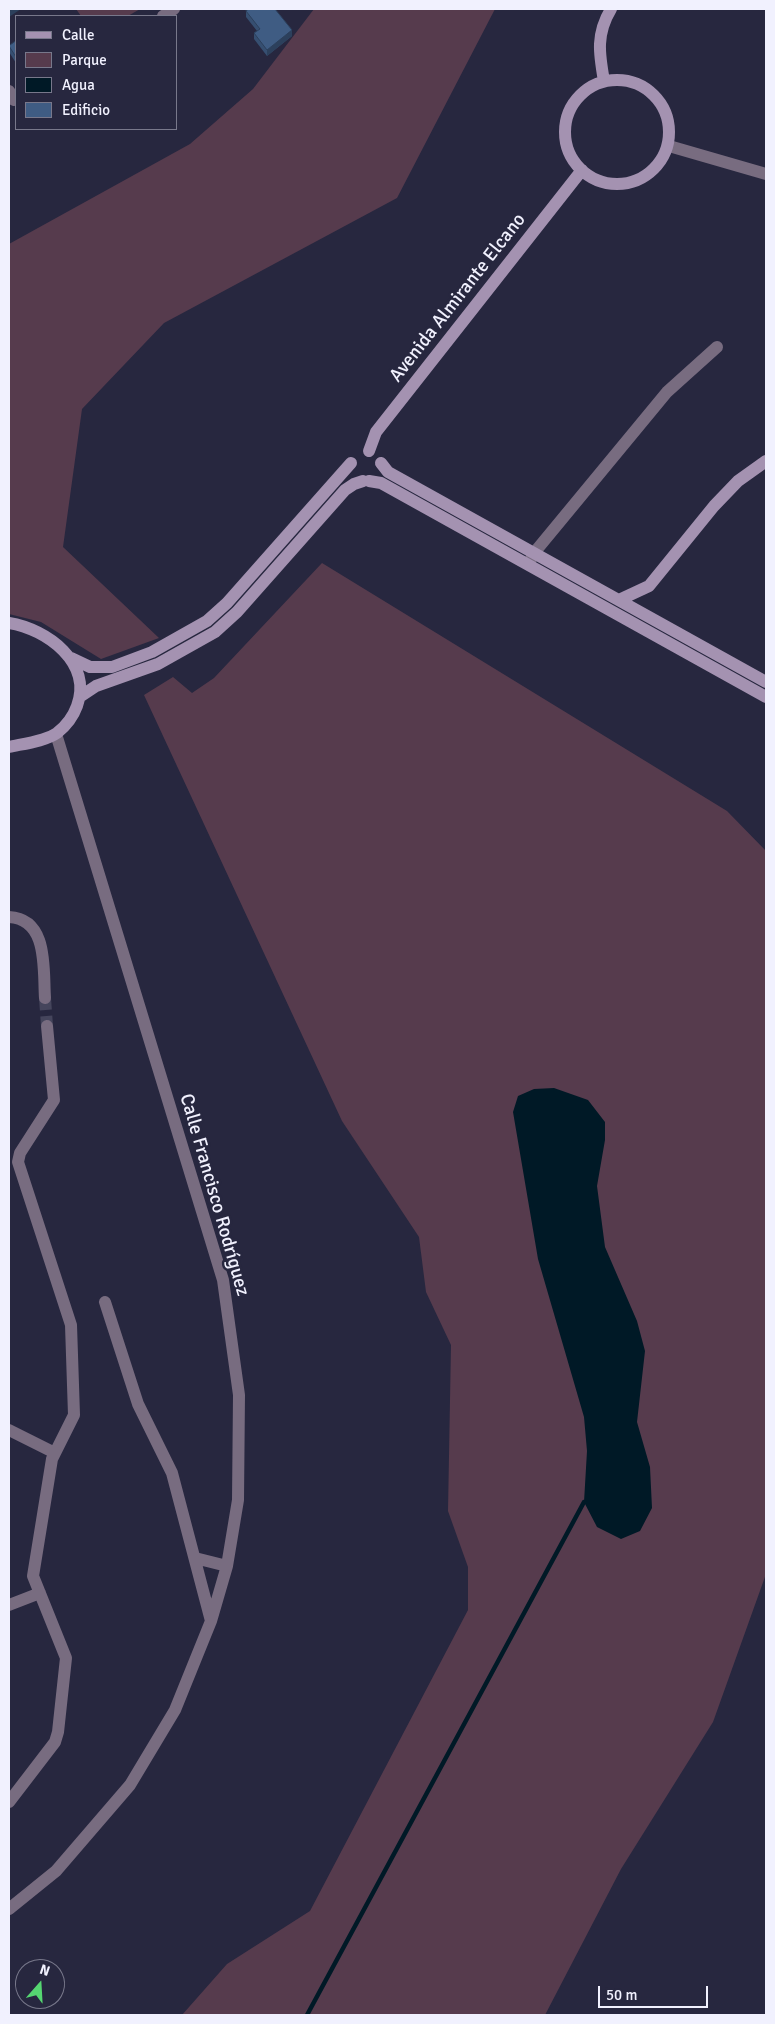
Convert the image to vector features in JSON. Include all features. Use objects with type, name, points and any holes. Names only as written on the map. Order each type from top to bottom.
[{"type":"street","points":[[604,81],[599,45],[600,30],[610,9]]},
{"type":"street","points":[[621,80],[638,84],[652,93],[663,106],[668,122],[669,146],[655,168],[642,178],[627,183],[611,184],[595,179],[582,170],[572,157],[566,143],[565,127],[569,111],[578,98],[590,88],[604,81],[621,80]]},
{"type":"street","points":[[669,146],[766,174]]},
{"type":"street","name":"Avenida Almirante Elcano","points":[[369,451],[376,432],[582,170]]},
{"type":"street","points":[[528,564],[534,553],[667,392],[717,347]]},
{"type":"street","points":[[9,623],[36,632],[54,642],[71,658],[90,667],[112,666],[152,652],[207,621],[227,603],[358,453],[369,451],[375,454],[388,472],[766,682]]},
{"type":"street","points":[[612,611],[619,600],[649,586],[714,506],[738,481],[766,462]]},
{"type":"street","points":[[351,463],[354,474],[366,481],[381,483],[766,697]]},
{"type":"street","points":[[80,696],[96,686],[158,664],[215,632],[237,612],[345,490],[354,484],[366,481],[379,474],[381,463]]},
{"type":"street","points":[[9,747],[56,734],[72,717],[80,696],[80,676],[71,658]]},
{"type":"street","name":"Calle Francisco Rodríguez","points":[[9,1909],[56,1871],[130,1785],[175,1710],[211,1621],[227,1566],[238,1500],[239,1395],[223,1280],[56,734]]},
{"type":"street","points":[[9,917],[25,922],[36,932],[42,943],[45,998]]},
{"type":"street","points":[[9,1802],[54,1742],[58,1732],[66,1658],[33,1576],[52,1459],[74,1415],[71,1325],[18,1162],[20,1153],[54,1100],[47,1026]]},
{"type":"street","points":[[105,1302],[138,1404],[172,1473],[211,1621]]},
{"type":"street","points":[[9,1430],[55,1453]]},
{"type":"street","points":[[195,1558],[227,1566]]},
{"type":"street","points":[[9,1605],[40,1593]]},
{"type":"green space","points":[[76,9],[140,9],[130,15],[80,15]]},
{"type":"green space","points":[[314,9],[495,9],[397,198],[164,323],[82,409],[63,547],[159,638],[101,659],[41,622],[9,614],[9,244],[190,144],[253,89]]},
{"type":"green space","points":[[322,563],[727,811],[766,851],[766,1574],[713,1722],[621,1869],[545,2015],[182,2015],[227,1964],[310,1911],[468,1610],[468,1567],[448,1511],[451,1345],[426,1292],[419,1237],[342,1121],[144,695],[173,677],[192,693],[214,678]]},
{"type":"water","points":[[554,1088],[588,1100],[605,1122],[605,1140],[597,1186],[605,1247],[637,1321],[645,1351],[637,1422],[650,1467],[652,1508],[640,1531],[621,1539],[597,1527],[584,1502],[587,1451],[584,1417],[538,1259],[513,1112],[518,1096],[534,1089]]},
{"type":"building","points":[[249,9],[275,9],[292,30],[267,50],[254,33],[260,29],[246,11]]},
{"type":"building","points":[[15,42],[15,55],[9,46]]},
{"type":"waterway","points":[[307,2015],[584,1502]]},
{"type":"tunnel","points":[[45,998],[47,1026]]}]
